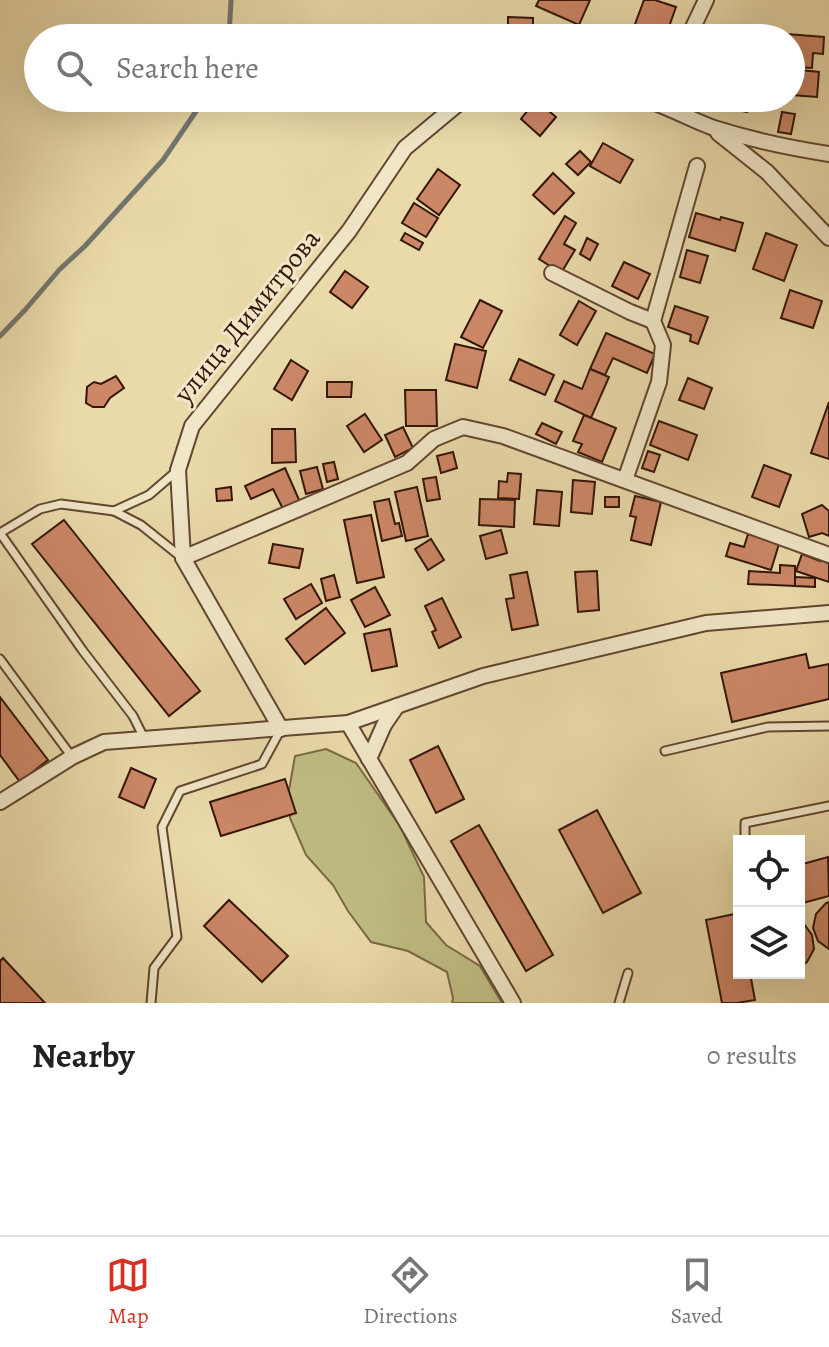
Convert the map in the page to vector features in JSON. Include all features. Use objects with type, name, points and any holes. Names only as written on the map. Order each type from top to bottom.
[{"type":"street","points":[[695,24],[706,0]]},
{"type":"street","name":"улица Димитрова","points":[[281,729],[183,558],[178,470],[192,426],[349,231],[405,148],[448,112]]},
{"type":"street","points":[[682,112],[712,127],[764,142],[829,154]]},
{"type":"street","points":[[712,127],[767,172],[829,238]]},
{"type":"street","points":[[625,480],[659,382],[663,345],[653,321],[697,166]]},
{"type":"street","points":[[552,273],[653,321]]},
{"type":"street","points":[[183,558],[407,463],[434,439],[463,427],[503,436],[829,555]]},
{"type":"street","points":[[0,802],[72,757],[104,742],[348,723],[483,676],[706,623],[829,613]]},
{"type":"street","points":[[369,759],[384,725],[397,706]]},
{"type":"street","points":[[348,723],[513,1003]]},
{"type":"lane","points":[[114,511],[149,495],[178,470]]},
{"type":"lane","points":[[145,740],[133,716],[0,533],[40,509],[61,504],[114,511],[141,525],[183,558]]},
{"type":"lane","points":[[0,659],[72,757]]},
{"type":"lane","points":[[665,751],[768,727],[829,726]]},
{"type":"lane","points":[[151,1003],[154,968],[177,937],[162,827],[180,791],[262,764],[281,729]]},
{"type":"lane","points":[[745,835],[745,823],[829,806]]},
{"type":"lane","points":[[619,1003],[628,973]]},
{"type":"shaded area","points":[[326,749],[356,763],[400,826],[424,877],[426,922],[446,945],[480,966],[502,1003],[452,1003],[447,972],[408,951],[371,942],[333,885],[306,855],[290,818],[289,790],[295,756]]},
{"type":"building","points":[[539,0],[590,0],[579,24],[536,6]]},
{"type":"building","points":[[644,0],[676,7],[670,24],[635,24]]},
{"type":"building","points":[[508,17],[533,18],[533,24],[508,24]]},
{"type":"building","points":[[805,35],[824,37],[823,54],[813,53],[812,68],[805,68]]},
{"type":"building","points":[[805,70],[819,72],[817,97],[805,96]]},
{"type":"building","points":[[527,112],[550,112],[556,117],[540,136],[521,119]]},
{"type":"building","points":[[782,112],[795,114],[791,134],[778,132]]},
{"type":"building","points":[[603,143],[633,160],[620,183],[590,166]]},
{"type":"building","points":[[580,151],[591,162],[578,175],[566,164]]},
{"type":"building","points":[[438,169],[460,185],[439,215],[417,199]]},
{"type":"building","points":[[553,173],[574,193],[554,214],[533,195]]},
{"type":"building","points":[[414,203],[438,218],[426,237],[402,223]]},
{"type":"building","points":[[696,213],[743,223],[735,251],[689,237]]},
{"type":"building","points":[[565,216],[576,223],[564,244],[575,250],[561,273],[539,259]]},
{"type":"building","points":[[405,233],[423,243],[419,250],[401,240]]},
{"type":"building","points":[[766,233],[797,245],[784,281],[753,269]]},
{"type":"building","points":[[587,238],[598,244],[590,260],[580,254]]},
{"type":"building","points":[[687,250],[708,256],[700,283],[680,277]]},
{"type":"building","points":[[624,262],[650,274],[638,299],[612,286]]},
{"type":"building","points":[[345,271],[368,287],[352,308],[330,292]]},
{"type":"building","points":[[790,290],[822,301],[813,328],[781,318]]},
{"type":"building","points":[[480,300],[502,311],[483,348],[461,337]]},
{"type":"building","points":[[579,301],[596,311],[577,345],[560,335]]},
{"type":"building","points":[[675,306],[708,317],[698,344],[690,341],[691,335],[668,327]]},
{"type":"building","points":[[606,333],[655,354],[647,373],[613,358],[605,375],[590,369]]},
{"type":"building","points":[[455,344],[486,351],[477,388],[446,380]]},
{"type":"building","points":[[519,359],[554,375],[545,395],[510,380]]},
{"type":"building","points":[[291,360],[308,371],[292,400],[274,389]]},
{"type":"building","points":[[590,369],[609,377],[591,418],[555,401],[564,381],[582,389]]},
{"type":"building","points":[[116,376],[124,388],[104,407],[86,403],[87,387]]},
{"type":"building","points":[[688,378],[712,388],[704,409],[679,400]]},
{"type":"building","points":[[327,382],[352,382],[351,397],[327,397]]},
{"type":"building","points":[[405,390],[436,390],[437,426],[406,426]]},
{"type":"building","points":[[829,402],[829,459],[811,453]]},
{"type":"building","points":[[365,414],[382,440],[364,452],[347,426]]},
{"type":"building","points":[[584,415],[616,428],[602,462],[578,452],[582,444],[573,441]]},
{"type":"building","points":[[659,421],[697,435],[688,460],[650,445]]},
{"type":"building","points":[[542,423],[562,432],[556,444],[536,434]]},
{"type":"building","points":[[403,427],[413,448],[395,457],[385,435]]},
{"type":"building","points":[[272,429],[295,429],[296,462],[272,463]]},
{"type":"building","points":[[648,451],[660,455],[654,472],[642,468]]},
{"type":"building","points":[[453,452],[457,468],[441,473],[437,456]]},
{"type":"building","points":[[334,462],[338,479],[327,482],[323,464]]},
{"type":"building","points":[[764,465],[791,475],[779,507],[752,497]]},
{"type":"building","points":[[317,467],[323,489],[306,494],[300,471]]},
{"type":"building","points":[[285,468],[300,502],[283,509],[273,489],[251,499],[245,486]]},
{"type":"building","points":[[508,473],[521,474],[519,499],[498,498],[499,481],[507,482]]},
{"type":"building","points":[[436,477],[440,499],[427,501],[423,479]]},
{"type":"building","points":[[573,480],[595,482],[592,514],[571,512]]},
{"type":"building","points":[[231,487],[232,500],[217,501],[216,489]]},
{"type":"building","points":[[417,487],[428,536],[406,541],[395,492]]},
{"type":"building","points":[[537,490],[562,492],[559,526],[534,524]]},
{"type":"building","points":[[635,496],[661,502],[651,545],[631,540],[636,517],[630,516]]},
{"type":"building","points":[[605,497],[619,497],[619,507],[605,507]]},
{"type":"building","points":[[389,499],[395,524],[399,523],[402,536],[382,541],[374,502]]},
{"type":"building","points":[[480,499],[515,500],[514,527],[479,525]]},
{"type":"building","points":[[822,505],[829,511],[829,536],[822,533],[809,537],[802,514]]},
{"type":"building","points":[[371,515],[384,577],[357,583],[344,520]]},
{"type":"building","points":[[64,520],[200,691],[169,716],[32,544]]},
{"type":"building","points":[[501,530],[507,553],[486,559],[480,536]]},
{"type":"building","points":[[748,534],[779,544],[771,570],[726,556],[730,543],[744,547]]},
{"type":"building","points":[[431,539],[444,560],[428,570],[415,549]]},
{"type":"building","points":[[273,544],[303,549],[299,568],[269,563]]},
{"type":"building","points":[[802,554],[820,561],[822,556],[829,559],[829,582],[796,571]]},
{"type":"building","points":[[780,565],[795,566],[795,586],[748,584],[749,571],[780,573]]},
{"type":"building","points":[[597,571],[599,610],[578,612],[575,572]]},
{"type":"building","points":[[527,572],[538,625],[512,630],[506,599],[514,598],[510,575]]},
{"type":"building","points":[[334,575],[340,597],[326,601],[321,579]]},
{"type":"building","points":[[795,577],[815,578],[815,587],[795,586]]},
{"type":"building","points":[[311,584],[322,603],[296,619],[284,599]]},
{"type":"building","points":[[375,587],[390,615],[365,627],[351,600]]},
{"type":"building","points":[[442,598],[461,637],[439,648],[432,632],[436,630],[425,606]]},
{"type":"building","points":[[326,608],[345,633],[305,664],[286,639]]},
{"type":"building","points":[[390,629],[397,666],[372,671],[364,634]]},
{"type":"building","points":[[806,654],[809,668],[829,664],[829,699],[732,722],[721,673]]},
{"type":"building","points":[[0,697],[48,760],[20,782],[0,755]]},
{"type":"building","points":[[438,746],[464,799],[436,813],[410,760]]},
{"type":"building","points":[[131,768],[156,779],[144,808],[119,797]]},
{"type":"building","points":[[285,779],[296,813],[221,836],[210,802]]},
{"type":"building","points":[[597,810],[641,893],[603,913],[559,830]]},
{"type":"building","points":[[479,825],[553,955],[526,971],[451,841]]},
{"type":"building","points":[[828,857],[829,896],[805,902],[805,863]]},
{"type":"building","points":[[229,900],[288,956],[262,982],[204,926]]},
{"type":"building","points":[[829,902],[829,949],[818,941],[813,928],[816,914]]},
{"type":"building","points":[[733,914],[733,979],[751,979],[755,1000],[722,1003],[706,920]]},
{"type":"building","points":[[805,925],[812,935],[814,949],[807,962]]},
{"type":"building","points":[[3,958],[45,1003],[0,1003],[0,961]]},
{"type":"waterway","points":[[230,24],[231,0]]},
{"type":"waterway","points":[[0,336],[163,160],[196,112]]}]
